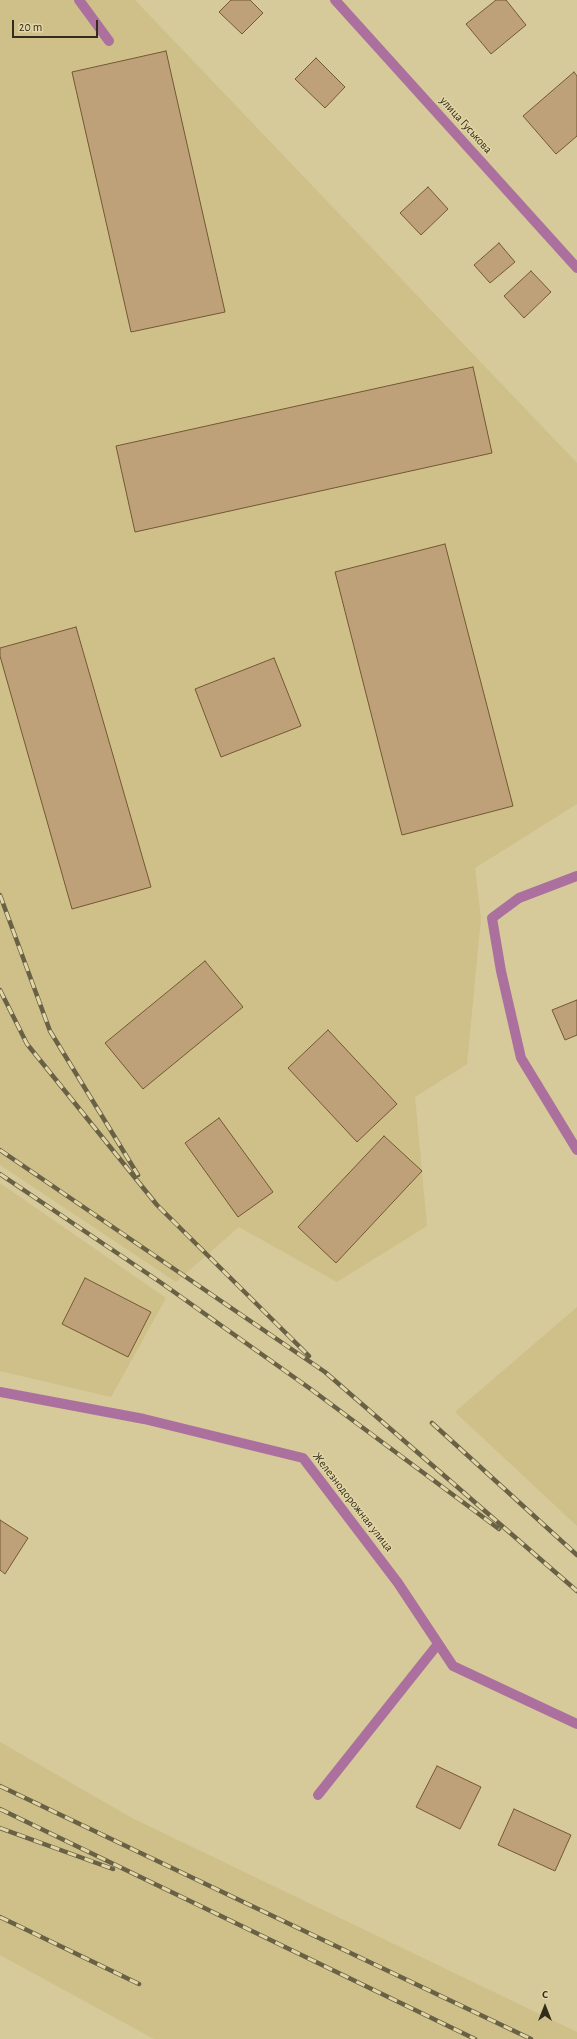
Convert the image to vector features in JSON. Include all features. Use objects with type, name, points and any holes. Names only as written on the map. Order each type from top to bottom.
[{"type":"street","points":[[79,0],[109,41]]},
{"type":"street","name":"улица Гуськова","points":[[335,0],[577,268]]},
{"type":"street","points":[[577,876],[519,898],[492,918],[501,971],[521,1058],[577,1150]]},
{"type":"street","name":"Железнодорожная улица","points":[[0,1392],[144,1420],[303,1458],[398,1583],[453,1666],[577,1724]]},
{"type":"street","points":[[318,1795],[438,1644]]},
{"type":"shaded area","points":[[0,0],[135,0],[577,463],[577,804],[475,868],[481,918],[467,1064],[415,1097],[427,1226],[337,1282],[239,1227],[176,1282],[0,1165]]},
{"type":"shaded area","points":[[0,1183],[166,1298],[111,1397],[0,1371]]},
{"type":"shaded area","points":[[577,1307],[577,1526],[455,1412]]},
{"type":"shaded area","points":[[0,1742],[132,1818],[577,2032],[577,2039],[154,2039],[0,1955]]},
{"type":"building","points":[[231,0],[250,0],[263,13],[242,34],[219,12]]},
{"type":"building","points":[[496,0],[506,0],[526,25],[491,54],[466,24]]},
{"type":"building","points":[[166,51],[225,312],[131,332],[72,72]]},
{"type":"building","points":[[316,58],[345,87],[325,108],[295,79]]},
{"type":"building","points":[[574,72],[577,76],[577,136],[556,154],[523,116]]},
{"type":"building","points":[[428,187],[448,209],[421,235],[400,213]]},
{"type":"building","points":[[499,243],[515,262],[490,283],[474,265]]},
{"type":"building","points":[[531,271],[551,292],[524,318],[504,296]]},
{"type":"building","points":[[473,367],[492,453],[135,532],[116,446]]},
{"type":"building","points":[[445,544],[513,806],[402,835],[335,572]]},
{"type":"building","points":[[76,627],[151,887],[72,909],[0,656],[0,648]]},
{"type":"building","points":[[274,658],[301,726],[221,757],[195,689]]},
{"type":"building","points":[[205,961],[243,1007],[143,1089],[105,1043]]},
{"type":"building","points":[[577,1000],[577,1035],[565,1040],[552,1010]]},
{"type":"building","points":[[328,1030],[397,1104],[357,1142],[288,1068]]},
{"type":"building","points":[[219,1118],[273,1192],[238,1217],[185,1143]]},
{"type":"building","points":[[384,1136],[422,1171],[336,1263],[298,1227]]},
{"type":"building","points":[[85,1278],[151,1312],[128,1357],[62,1324]]},
{"type":"building","points":[[0,1520],[28,1538],[5,1574],[0,1570]]},
{"type":"building","points":[[437,1766],[481,1787],[460,1829],[416,1807]]},
{"type":"building","points":[[514,1809],[571,1835],[555,1871],[498,1845]]},
{"type":"railway","points":[[0,895],[50,1031],[138,1175]]},
{"type":"railway","points":[[0,990],[27,1044],[157,1205],[309,1356]]},
{"type":"railway","points":[[0,1150],[325,1372],[577,1591]]},
{"type":"railway","points":[[0,1174],[160,1282],[312,1390],[499,1529]]},
{"type":"railway","points":[[432,1423],[577,1555]]},
{"type":"railway","points":[[0,1786],[531,2039]]},
{"type":"railway","points":[[0,1809],[475,2039]]},
{"type":"railway","points":[[0,1828],[113,1869]]},
{"type":"railway","points":[[0,1917],[139,1984]]}]
